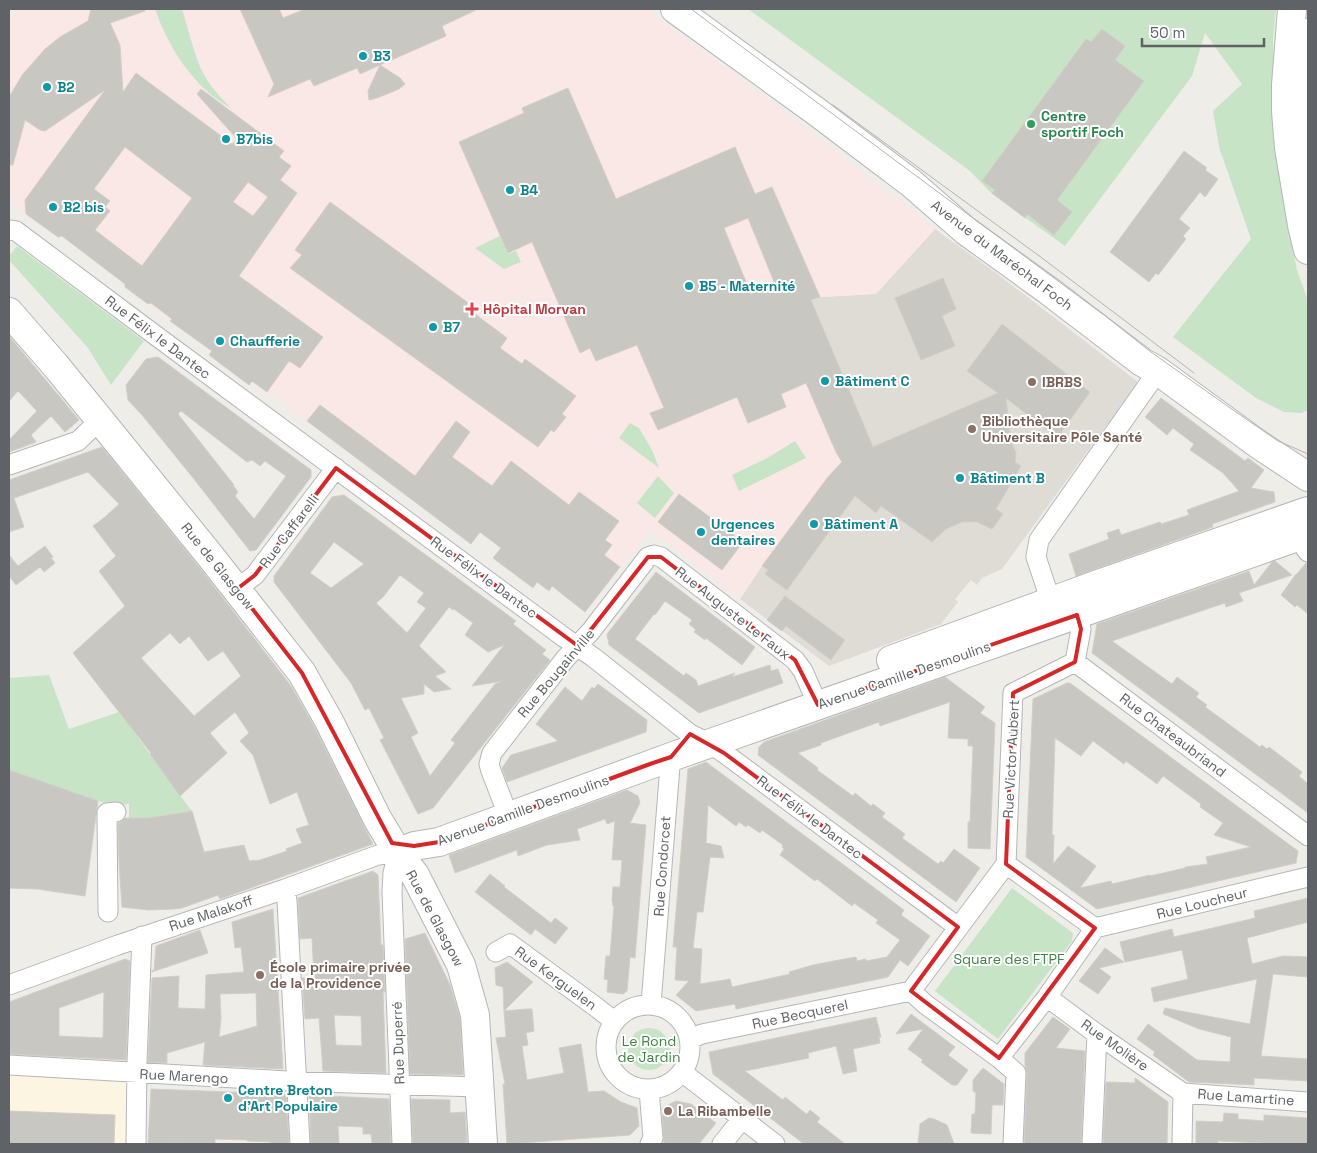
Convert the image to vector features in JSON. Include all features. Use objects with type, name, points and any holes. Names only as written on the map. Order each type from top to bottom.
[{"type":"main road","name":"Avenue du Maréchal Foch","points":[[675,9],[911,183],[966,231],[1142,362],[1158,371],[1258,444],[1308,477]]},
{"type":"main road","points":[[1294,9],[1298,129],[1308,205]]},
{"type":"main road","points":[[1294,9],[1286,85],[1288,148],[1308,250]]},
{"type":"main road","points":[[1307,9],[1306,128],[1308,158]]},
{"type":"main road","name":"Rue de Glasgow","points":[[9,312],[100,420],[302,673],[329,721],[377,818],[401,848],[461,965],[475,1015],[482,1144]]},
{"type":"main road","name":"Avenue Camille Desmoulins","points":[[815,697],[1051,602],[1308,510]]},
{"type":"main road","name":"Avenue Camille Desmoulins","points":[[401,848],[433,828],[503,802],[699,738],[815,697],[1305,541]]},
{"type":"main road","name":"Avenue Camille Desmoulins","points":[[401,848],[439,842],[671,757],[699,738]]},
{"type":"street","name":"Rue Félix le Dantec","points":[[9,230],[16,230],[155,335],[578,646],[699,738],[732,759],[958,927]]},
{"type":"street","points":[[1051,602],[1036,557],[1039,540],[1158,371]]},
{"type":"street","points":[[9,465],[78,441],[100,420]]},
{"type":"street","name":"Rue Caffarelli","points":[[237,590],[255,575],[336,468]]},
{"type":"street","name":"Rue Bougainville","points":[[503,802],[489,764],[492,753],[565,658],[591,631],[648,557],[654,555]]},
{"type":"street","name":"Rue Auguste Le Faux","points":[[654,555],[661,557],[795,660],[799,664],[815,697]]},
{"type":"street","points":[[1075,662],[1081,629],[1077,615]]},
{"type":"street","name":"Rue Chateaubriand","points":[[1075,662],[1308,836]]},
{"type":"street","name":"Rue Victor Aubert","points":[[1006,864],[1013,693],[1075,662]]},
{"type":"street","name":"Rue Condorcet","points":[[651,1004],[671,757]]},
{"type":"street","points":[[108,912],[107,813],[116,812]]},
{"type":"street","name":"Rue Malakoff","points":[[9,985],[142,936],[285,889],[401,848]]},
{"type":"street","name":"Rue Duperré","points":[[401,848],[393,873],[392,892],[402,1144]]},
{"type":"street","points":[[999,1058],[1047,997],[1095,928],[1006,864],[911,991],[925,1004],[999,1058],[1016,1073],[1013,1144]]},
{"type":"street","name":"Rue Loucheur","points":[[1095,928],[1308,877]]},
{"type":"street","points":[[285,889],[300,1144]]},
{"type":"street","points":[[136,1144],[142,936]]},
{"type":"street","name":"Rue Kerguelen","points":[[496,952],[510,944],[614,1021]]},
{"type":"street","name":"Rue Becquerel","points":[[690,1038],[911,991]]},
{"type":"street","name":"Rue Molière","points":[[1047,997],[1183,1093]]},
{"type":"street","points":[[651,1004],[664,1008],[676,1015],[685,1026],[690,1038],[690,1050],[688,1062],[673,1081],[662,1087],[649,1090],[636,1088],[623,1082],[610,1066],[605,1047],[614,1021],[624,1012],[637,1006],[651,1004]]},
{"type":"street","points":[[1092,1144],[1097,1034]]},
{"type":"street","name":"Rue Marengo","points":[[9,1065],[296,1081],[478,1087]]},
{"type":"street","points":[[682,1072],[776,1144]]},
{"type":"street","points":[[649,1090],[652,1138],[650,1144]]},
{"type":"street","points":[[1182,1144],[1183,1093]]},
{"type":"street","name":"Rue Lamartine","points":[[1183,1093],[1308,1102]]},
{"type":"street","points":[[722,1144],[742,1119]]},
{"type":"highlighted area","points":[[336,468],[578,646],[648,557],[661,557],[795,660],[818,705],[1077,615],[1081,629],[1075,662],[1013,693],[1006,864],[1095,928],[999,1058],[911,991],[958,927],[724,753],[690,734],[671,757],[439,842],[414,846],[392,843],[302,673],[237,589],[255,575]]},
{"type":"shaded area","name":"Hôpital Morvan","points":[[9,9],[646,9],[764,96],[935,229],[876,294],[820,297],[777,315],[842,462],[828,477],[740,599],[651,530],[585,612],[553,586],[549,591],[537,582],[533,588],[493,558],[501,548],[481,533],[471,544],[252,381],[249,385],[209,355],[212,351],[125,287],[126,283],[62,236],[58,237],[9,201]]},
{"type":"shaded area","points":[[935,229],[996,273],[1138,382],[1002,569],[982,578],[977,585],[971,580],[955,599],[958,602],[941,624],[829,666],[740,599],[836,452],[777,315],[820,297],[876,294]]},
{"type":"shaded area","points":[[9,1073],[131,1078],[128,1144],[113,1144],[114,1115],[9,1111]]},
{"type":"green space","points":[[155,9],[182,9],[201,69],[207,80],[232,109],[209,93],[184,65],[170,44]]},
{"type":"green space","name":"Centre sportif Foch","points":[[748,9],[1276,9],[1273,41],[1277,153],[1286,218],[1297,270],[1308,301],[1308,410],[1301,413],[1284,412],[1256,398],[1173,337],[1251,239],[1219,147],[1213,111],[1242,84],[1205,33],[1192,76],[1065,246],[992,194],[970,171]]},
{"type":"green space","points":[[500,236],[508,254],[516,251],[521,262],[504,269],[475,248]]},
{"type":"green space","points":[[17,246],[144,341],[111,385],[88,348],[9,260],[9,256]]},
{"type":"green space","points":[[630,423],[639,428],[652,450],[659,468],[619,438]]},
{"type":"green space","points":[[795,441],[806,458],[739,491],[732,475],[769,457]]},
{"type":"green space","points":[[658,476],[674,493],[655,518],[637,503]]},
{"type":"green space","points":[[49,675],[69,729],[119,712],[192,811],[159,816],[161,833],[150,855],[145,818],[129,818],[129,804],[116,806],[98,801],[97,811],[9,800],[9,678]]},
{"type":"green space","name":"Square des FTPF","points":[[1012,888],[1073,933],[1072,941],[998,1039],[935,991]]},
{"type":"green space","name":"Le Rond de Jardin","points":[[645,1028],[653,1028],[664,1034],[670,1049],[664,1064],[653,1070],[645,1070],[634,1064],[628,1053],[628,1045],[634,1034]]},
{"type":"building","points":[[91,9],[145,9],[145,11],[110,23],[120,45],[123,92],[136,73],[232,144],[237,139],[197,94],[201,89],[284,151],[279,157],[291,166],[280,180],[297,193],[239,276],[323,337],[300,368],[289,361],[267,392],[252,381],[249,385],[209,355],[212,351],[170,321],[172,319],[125,287],[125,284],[62,236],[58,237],[26,214],[25,200],[105,90],[45,131],[40,130],[25,120],[13,165],[9,165],[9,97],[23,74],[45,49],[60,37],[88,21]],"holes":[[[125,147],[192,198],[142,266],[95,230],[110,211],[105,207],[110,201],[94,189]],[[248,182],[268,197],[253,216],[233,202]]]},
{"type":"building","name":"B3","points":[[240,9],[279,9],[283,18],[305,9],[478,9],[442,26],[446,36],[360,74],[357,68],[314,86],[310,79],[268,97],[274,84]]},
{"type":"building","points":[[1102,29],[1125,46],[1115,60],[1144,81],[1057,200],[1072,212],[1054,235],[1027,214],[1025,218],[992,193],[995,190],[982,181],[1086,39],[1091,42]]},
{"type":"building","points":[[380,65],[400,78],[405,84],[399,89],[369,100],[368,91]]},
{"type":"building","points":[[568,88],[616,199],[735,147],[755,194],[772,187],[820,297],[811,300],[873,447],[998,393],[967,371],[1002,324],[1090,392],[1057,438],[1006,398],[1010,434],[1008,435],[1016,453],[1015,462],[1021,466],[996,509],[1003,514],[992,529],[977,522],[962,522],[946,529],[932,542],[881,506],[876,513],[855,496],[787,590],[765,574],[768,570],[762,566],[828,477],[842,462],[806,383],[781,394],[786,407],[748,423],[737,397],[658,430],[650,413],[664,408],[637,345],[596,361],[590,348],[580,353],[532,242],[508,253],[459,142],[524,113],[522,108]],"holes":[[[748,218],[775,284],[751,294],[724,228]]]},
{"type":"building","points":[[1184,151],[1218,179],[1205,197],[1200,192],[1179,219],[1190,228],[1183,236],[1186,239],[1158,275],[1156,273],[1149,282],[1110,252]]},
{"type":"building","name":"B7","points":[[330,202],[467,302],[467,308],[507,338],[500,348],[522,364],[525,359],[576,396],[562,414],[566,417],[554,432],[551,430],[538,447],[290,268],[302,255],[295,250]]},
{"type":"building","points":[[943,278],[956,309],[942,316],[955,346],[921,360],[895,298]]},
{"type":"building","points":[[9,336],[79,420],[65,432],[51,416],[31,435],[36,442],[9,452],[9,440],[37,411],[18,391],[9,401]]},
{"type":"building","points":[[158,357],[311,470],[311,477],[256,550],[250,551],[194,479],[128,400],[126,385],[146,359]],"holes":[[[181,411],[247,462],[252,460],[260,466],[265,461],[286,476],[254,519],[235,496],[238,492],[234,485],[178,414]]]},
{"type":"building","points":[[1161,398],[1245,461],[1248,458],[1264,470],[1251,488],[1274,492],[1275,502],[1212,524],[1213,527],[1076,576],[1069,554],[1109,539],[1107,533],[1119,529],[1121,535],[1160,522],[1161,524],[1189,515],[1187,510],[1239,491],[1223,473],[1190,450],[1194,444],[1173,428],[1167,435],[1145,417]]},
{"type":"building","points":[[320,405],[415,476],[456,421],[470,432],[452,457],[492,486],[511,461],[569,505],[579,492],[619,521],[605,540],[612,545],[604,555],[620,567],[585,612],[552,586],[549,591],[537,582],[533,588],[493,558],[501,548],[480,532],[471,544],[307,421]]},
{"type":"building","points":[[102,447],[199,567],[291,686],[315,728],[373,844],[220,899],[218,895],[174,909],[148,910],[122,907],[118,823],[125,818],[149,818],[192,811],[204,852],[244,845],[249,861],[260,860],[287,851],[286,849],[302,843],[296,829],[309,825],[297,792],[270,804],[253,755],[240,741],[249,733],[235,712],[210,733],[227,753],[180,796],[151,753],[73,653],[125,606],[99,571],[116,556],[93,526],[119,504],[88,472],[14,498],[24,527],[9,532],[9,480]],"holes":[[[170,633],[180,644],[189,636],[208,661],[223,651],[241,676],[194,716],[141,658]]]},
{"type":"building","name":"Urgences dentaires","points":[[679,494],[743,542],[722,570],[658,522]]},
{"type":"building","points":[[344,495],[516,621],[513,624],[546,650],[542,654],[550,660],[433,808],[418,814],[380,740],[384,738],[369,708],[365,710],[351,683],[274,582],[274,576],[332,497]],"holes":[[[334,542],[364,564],[331,588],[310,573]],[[400,575],[424,593],[417,602],[426,608],[407,633],[376,603]],[[449,607],[473,623],[465,635],[488,652],[504,645],[472,686],[503,681],[495,684],[451,740],[455,743],[430,776],[411,737],[418,733],[401,698],[424,694],[424,684],[434,692],[451,689],[435,676],[446,672],[419,646]]]},
{"type":"building","points":[[45,546],[55,563],[44,572],[40,567],[16,585],[9,576],[9,555],[18,566]]},
{"type":"building","points":[[1275,561],[1292,575],[1239,593],[1243,601],[1226,607],[1225,603],[1112,641],[1172,684],[1177,677],[1199,693],[1196,697],[1207,705],[1205,707],[1260,747],[1262,745],[1267,749],[1269,747],[1302,772],[1299,776],[1308,784],[1308,813],[1092,653],[1097,624],[1249,571],[1254,585],[1272,562]]},
{"type":"building","points":[[1306,563],[1308,563],[1308,614],[1297,605],[1295,607],[1281,595]]},
{"type":"building","points":[[656,572],[755,647],[742,665],[706,638],[705,640],[694,632],[696,630],[689,624],[692,620],[665,601],[635,639],[684,676],[686,673],[696,680],[698,686],[735,673],[732,677],[770,665],[771,671],[778,669],[783,683],[699,713],[609,645],[607,634]]},
{"type":"building","points":[[785,596],[845,640],[831,660],[786,626],[782,631],[767,620]]},
{"type":"building","points":[[945,677],[985,707],[980,713],[995,723],[990,849],[968,848],[973,746],[968,746],[968,739],[948,738],[950,702],[880,726],[879,722],[798,753],[818,768],[817,770],[853,796],[855,793],[871,806],[873,804],[885,813],[882,817],[905,834],[902,838],[938,864],[941,861],[943,863],[954,849],[980,868],[956,902],[758,755],[759,747],[764,742]]},
{"type":"building","points":[[1070,683],[1298,851],[1296,863],[1097,909],[1026,857],[1033,699]],"holes":[[[1055,738],[1081,756],[1093,741],[1124,764],[1126,761],[1157,784],[1163,776],[1201,804],[1200,807],[1223,823],[1214,835],[1251,847],[1206,857],[1208,864],[1185,867],[1112,884],[1111,881],[1080,888],[1096,866],[1068,846],[1053,864]]]},
{"type":"building","points":[[598,684],[647,720],[646,732],[507,782],[502,768],[511,755],[558,741],[536,724],[565,687],[582,701],[592,687],[594,689]]},
{"type":"building","points":[[706,762],[904,910],[901,915],[930,936],[908,966],[900,960],[888,977],[736,1009],[735,1004],[696,1011],[676,995],[689,981],[675,980],[677,947],[673,947],[688,769]],"holes":[[[708,805],[736,826],[739,822],[746,827],[748,825],[760,833],[762,830],[783,845],[784,849],[780,855],[815,881],[817,879],[852,906],[854,903],[878,920],[876,923],[900,940],[887,957],[866,961],[866,959],[857,961],[856,957],[813,965],[789,972],[790,974],[732,987],[730,979],[700,984],[702,949],[693,948],[697,912],[703,912],[710,857],[724,858],[721,846],[706,843]]]},
{"type":"building","points":[[9,770],[98,801],[85,896],[37,889],[9,888]]},
{"type":"building","points":[[627,790],[638,796],[640,803],[630,823],[646,825],[635,958],[630,957],[627,991],[623,994],[607,992],[608,980],[604,979],[606,956],[610,956],[614,906],[612,900],[613,887],[620,887],[622,860],[612,860],[615,821],[607,824],[605,819],[577,829],[580,840],[547,845],[518,856],[517,850],[455,873],[449,855]]},
{"type":"building","points":[[373,871],[378,875],[385,992],[383,992],[386,1073],[323,1071],[319,1018],[305,1019],[302,978],[314,978],[312,938],[300,939],[298,898]],"holes":[[[334,1015],[361,1016],[362,1046],[336,1045]]]},
{"type":"building","points":[[490,874],[551,923],[555,918],[568,928],[555,944],[535,929],[531,935],[475,892]]},
{"type":"building","points":[[1308,898],[1308,922],[1247,938],[1252,964],[1283,956],[1308,957],[1308,977],[1273,974],[1261,1056],[1308,1059],[1308,1081],[1254,1078],[1254,1085],[1189,1082],[1153,1055],[1155,1052],[1137,1039],[1148,1024],[1197,1060],[1230,1062],[1231,1037],[1199,1029],[1163,1014],[1165,1008],[1250,1024],[1257,979],[1154,1002],[1151,988],[1188,979],[1182,950],[1125,962],[1120,942],[1172,929],[1174,937],[1217,927],[1255,918],[1254,911]]},
{"type":"building","points":[[273,909],[283,1069],[203,1065],[205,1042],[167,1053],[167,1063],[148,1062],[152,978],[179,976],[178,1008],[205,1009],[206,975],[244,972],[241,947],[235,948],[232,922]],"holes":[[[256,993],[257,1026],[219,1037],[221,1019],[220,994]]]},
{"type":"building","points":[[200,930],[208,953],[152,972],[152,970],[154,971],[156,946]]},
{"type":"building","points":[[425,933],[450,985],[460,1018],[462,1075],[410,1074],[405,939]]},
{"type":"building","points":[[1105,948],[1124,962],[1099,968],[1111,977],[1098,994],[1079,981]]},
{"type":"building","points":[[125,959],[130,961],[126,1060],[9,1054],[9,1002]],"holes":[[[104,992],[103,1038],[59,1036],[59,1008]]]},
{"type":"building","points":[[507,962],[533,982],[504,1011],[503,987],[496,985],[495,968]]},
{"type":"building","points":[[532,1009],[534,1031],[526,1033],[528,1045],[522,1046],[527,1080],[564,1073],[559,1048],[581,1044],[588,1092],[604,1091],[621,1102],[637,1108],[639,1126],[630,1135],[507,1144],[503,1084],[505,1084],[496,1038],[506,1037],[504,1011]]},
{"type":"building","points":[[911,1014],[955,1047],[948,1055],[968,1070],[957,1085],[952,1085],[921,1062],[923,1060],[908,1049],[923,1029],[896,1034]]},
{"type":"building","points":[[876,1017],[881,1037],[879,1037],[880,1043],[853,1049],[857,1071],[843,1074],[836,1046],[808,1053],[809,1058],[745,1071],[783,1100],[785,1097],[807,1114],[810,1110],[820,1118],[817,1122],[845,1144],[804,1144],[713,1074],[709,1052]]},
{"type":"building","points":[[1053,1017],[1070,1029],[1056,1048],[1085,1051],[1081,1144],[1024,1144],[1027,1073],[1025,1053]]},
{"type":"building","points":[[983,1068],[1004,1084],[1003,1105],[992,1105],[991,1134],[971,1133],[972,1114],[975,1114],[976,1093],[973,1091],[973,1080]]},
{"type":"building","points":[[1135,1078],[1168,1102],[1167,1144],[1103,1144],[1106,1082],[1135,1083]]},
{"type":"building","points":[[151,1089],[286,1094],[289,1144],[215,1139],[215,1144],[148,1144]]},
{"type":"building","points":[[309,1095],[389,1099],[391,1144],[372,1144],[371,1134],[363,1134],[363,1127],[338,1126],[339,1144],[311,1144]]},
{"type":"building","points":[[411,1099],[450,1100],[450,1113],[465,1112],[467,1144],[413,1144]]},
{"type":"building","points":[[676,1101],[691,1104],[716,1123],[699,1144],[664,1144],[662,1108]]},
{"type":"building","points":[[9,1111],[115,1115],[114,1144],[9,1144]]},
{"type":"building","points":[[1224,1113],[1238,1114],[1238,1119],[1264,1121],[1264,1115],[1308,1118],[1308,1144],[1262,1144],[1218,1141],[1218,1144],[1196,1144],[1196,1121],[1223,1122]]},
{"type":"building","points":[[929,1118],[947,1125],[954,1144],[918,1144],[920,1124]]},
{"type":"tram line","points":[[691,9],[1108,318],[1151,352],[1278,441],[1308,454]]},
{"type":"tram line","points":[[833,105],[1042,258],[1194,373]]},
{"type":"place","name":"B3","points":[[363,56]]},
{"type":"place","name":"B2","points":[[47,87]]},
{"type":"place","name":"Centre sportif Foch","points":[[1031,124]]},
{"type":"place","name":"B7bis","points":[[226,139]]},
{"type":"place","name":"B4","points":[[510,190]]},
{"type":"place","name":"B2 bis","points":[[53,207]]},
{"type":"place","name":"B5 - Maternité","points":[[689,286]]},
{"type":"place","name":"Hôpital Morvan","points":[[472,309]]},
{"type":"place","name":"B7","points":[[433,327]]},
{"type":"place","name":"Chaufferie","points":[[220,341]]},
{"type":"place","name":"Bâtiment C","points":[[825,381]]},
{"type":"place","name":"IBRBS","points":[[1032,382]]},
{"type":"place","name":"Bibliothèque Universitaire Pôle Santé","points":[[972,429]]},
{"type":"place","name":"Bâtiment B","points":[[960,478]]},
{"type":"place","name":"Bâtiment A","points":[[814,524]]},
{"type":"place","name":"Urgences dentaires","points":[[701,532]]},
{"type":"place","name":"École primaire privée de la Providence","points":[[260,975]]},
{"type":"place","name":"Centre Breton d'Art Populaire","points":[[228,1098]]},
{"type":"place","name":"La Ribambelle","points":[[668,1111]]}]
